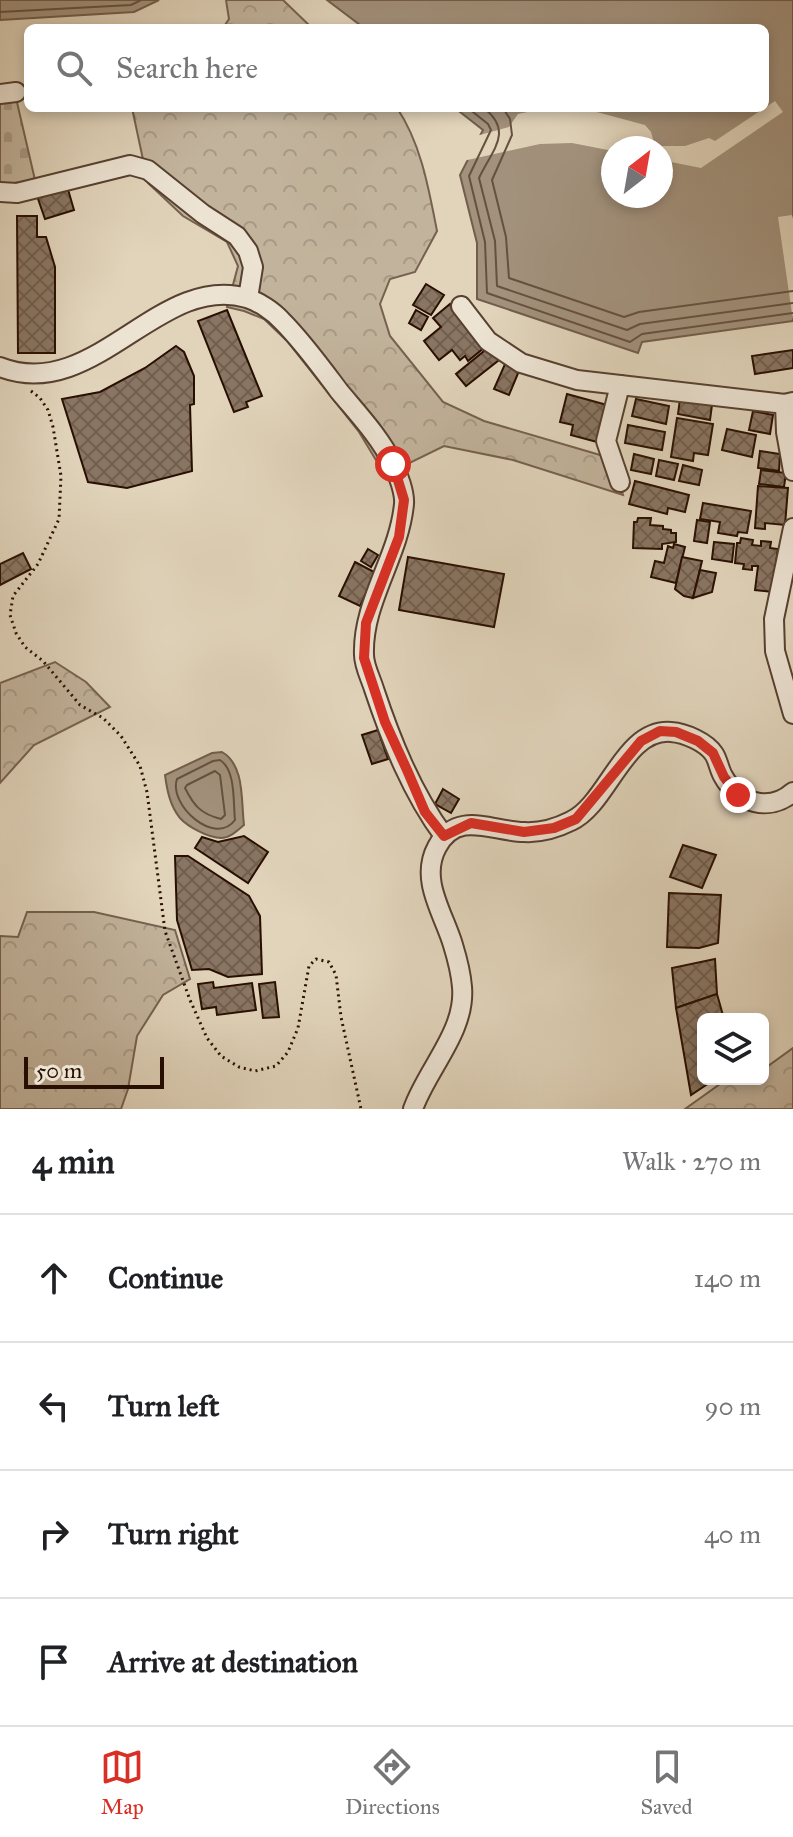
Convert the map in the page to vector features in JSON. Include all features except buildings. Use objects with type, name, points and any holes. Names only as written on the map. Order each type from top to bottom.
[{"type":"street","points":[[0,192],[17,193],[130,165],[148,170],[203,214],[237,236],[248,251],[253,267],[248,298]]},
{"type":"street","points":[[5,368],[40,372],[68,368],[91,359],[184,303],[207,296],[248,298],[281,319],[370,429],[393,464],[404,500],[403,512],[399,537],[366,623],[364,658],[391,734],[425,812],[444,836]]},
{"type":"street","points":[[461,306],[488,341],[521,363],[577,380],[789,403],[786,432],[793,471]]},
{"type":"street","points":[[620,385],[606,441],[620,482]]},
{"type":"street","points":[[793,528],[774,619],[775,651],[793,714]]},
{"type":"street","points":[[413,1109],[459,1018],[461,1003],[462,989],[454,946],[434,896],[431,869],[435,849],[444,836],[471,823],[524,832],[554,828],[576,819],[641,741],[660,731],[676,732],[706,747],[713,753],[724,777],[738,795],[757,804],[775,804],[793,792]]},
{"type":"path","points":[[5,368],[40,398],[48,410],[61,476],[57,526],[38,564],[13,596],[10,615],[25,647],[43,661],[80,705],[103,718],[121,736],[140,766],[147,792],[165,931],[207,1038],[221,1056],[239,1067],[255,1071],[276,1066],[288,1052],[298,1028],[309,966],[316,959],[329,962],[336,975],[341,1017],[361,1109]]},
{"type":"green space","points":[[226,0],[283,0],[308,24],[226,24],[229,19]]},
{"type":"green space","points":[[16,98],[35,180],[0,185],[0,100]]},
{"type":"green space","points":[[133,112],[399,112],[418,151],[437,231],[415,272],[390,279],[380,304],[390,336],[443,402],[484,421],[600,455],[615,469],[623,495],[513,460],[444,446],[385,475],[359,432],[287,341],[264,319],[227,307],[238,266],[227,242],[183,216],[148,183]]},
{"type":"green space","points":[[55,662],[86,682],[110,707],[34,745],[0,783],[0,683]]},
{"type":"green space","points":[[27,912],[94,912],[175,930],[190,979],[163,995],[137,1036],[128,1089],[121,1109],[0,1109],[0,936],[18,937]]},
{"type":"green space","points":[[793,1048],[793,1109],[685,1109],[719,1085],[769,1085],[769,1065]]},
{"type":"water","points":[[0,0],[159,0],[134,12],[0,20]]},
{"type":"water","points":[[327,0],[793,0],[793,321],[642,342],[638,353],[477,299],[477,243],[460,175],[483,130],[460,112],[769,112],[769,24],[359,24]]},
{"type":"water","points":[[222,752],[238,774],[244,825],[221,838],[199,831],[180,818],[171,803],[165,775],[212,753]]},
{"type":"pier","points":[[775,101],[783,112],[701,168],[673,162],[673,146],[685,146],[709,138],[715,141],[758,112],[769,112],[769,105]]},
{"type":"pier","points":[[527,112],[597,112],[645,125],[652,136],[601,136],[601,149],[572,143],[540,144],[463,161],[476,136],[509,127],[518,114]]},
{"type":"pier","points":[[792,215],[793,219],[793,320],[778,217]]},
{"type":"route","points":[[393,464],[404,500],[399,537],[366,623],[364,658],[385,722],[425,812],[444,836],[471,823],[524,832],[554,828],[576,819],[641,741],[660,731],[676,732],[698,741],[713,753],[724,777],[738,795]]}]
